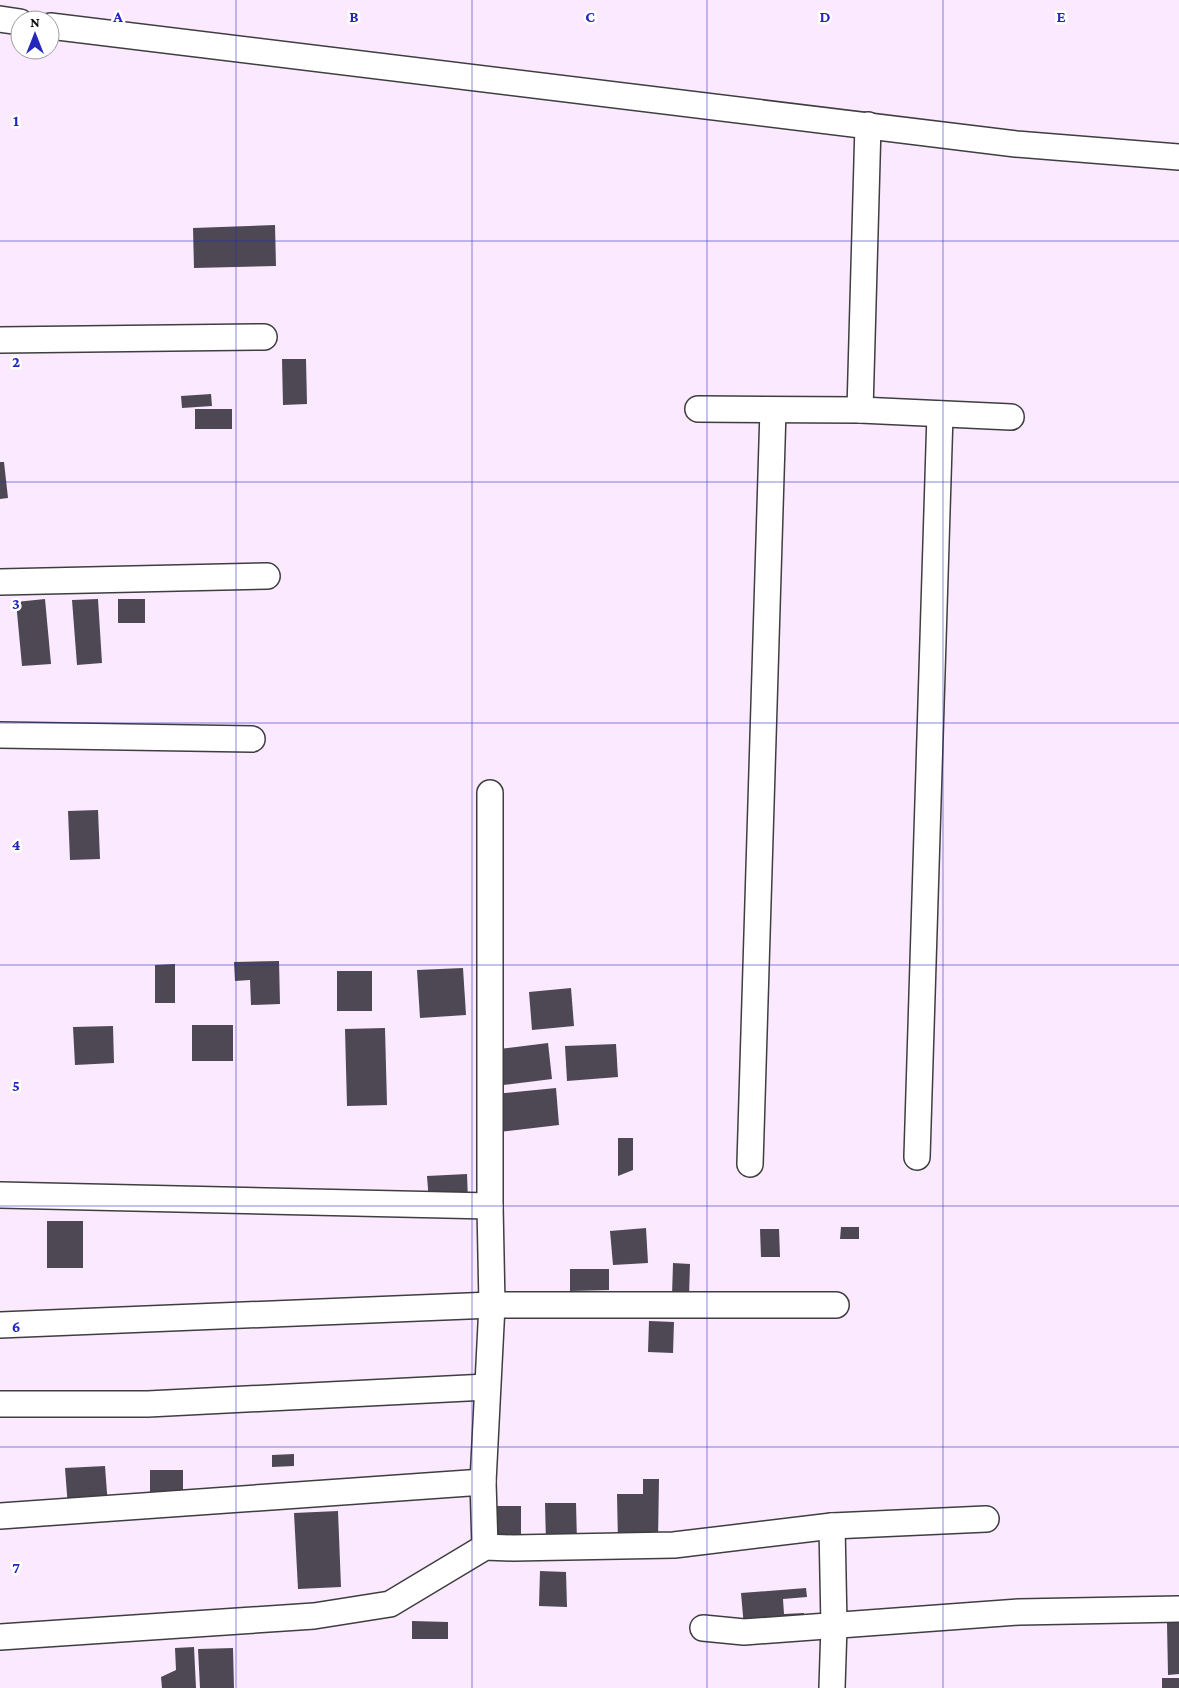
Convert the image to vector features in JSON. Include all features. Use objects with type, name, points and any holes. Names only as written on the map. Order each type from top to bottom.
[{"type":"street","points":[[60,27],[1016,144],[1179,157]]},
{"type":"street","points":[[860,410],[868,126]]},
{"type":"street","points":[[0,340],[264,337]]},
{"type":"street","points":[[698,409],[860,410],[1011,417]]},
{"type":"street","points":[[750,1164],[773,410]]},
{"type":"street","points":[[917,1157],[940,414]]},
{"type":"street","points":[[0,582],[267,576]]},
{"type":"street","points":[[0,735],[252,738]]},
{"type":"street","points":[[485,1547],[482,1482],[492,1305],[490,1206],[490,793]]},
{"type":"street","points":[[0,1195],[490,1206]]},
{"type":"street","points":[[0,1325],[492,1305],[836,1305]]},
{"type":"street","points":[[0,1404],[148,1404],[487,1387]]},
{"type":"street","points":[[0,1516],[482,1482]]},
{"type":"street","points":[[0,1637],[314,1616],[390,1604],[485,1547],[674,1545],[832,1526],[986,1520]]},
{"type":"street","points":[[832,1526],[834,1626],[832,1688]]},
{"type":"street","points":[[703,1628],[744,1632],[1019,1612],[1179,1609]]},
{"type":"building","points":[[275,225],[276,266],[194,268],[193,228]]},
{"type":"building","points":[[282,359],[306,359],[307,404],[283,405]]},
{"type":"building","points":[[211,394],[212,406],[182,408],[181,396]]},
{"type":"building","points":[[195,409],[232,409],[232,429],[195,429]]},
{"type":"building","points":[[0,462],[4,462],[8,498],[0,499]]},
{"type":"building","points":[[45,599],[51,664],[22,666],[16,602]]},
{"type":"building","points":[[98,599],[102,663],[77,665],[72,600]]},
{"type":"building","points":[[118,599],[145,599],[145,623],[118,623]]},
{"type":"building","points":[[98,810],[100,859],[70,860],[68,811]]},
{"type":"building","points":[[279,961],[280,1004],[251,1005],[250,980],[235,981],[234,962]]},
{"type":"building","points":[[175,964],[175,1003],[155,1003],[155,965]]},
{"type":"building","points":[[463,968],[466,1015],[420,1018],[417,970]]},
{"type":"building","points":[[337,971],[372,971],[372,1011],[337,1011]]},
{"type":"building","points":[[571,988],[574,1026],[532,1030],[529,992]]},
{"type":"building","points":[[192,1025],[233,1025],[233,1061],[192,1061]]},
{"type":"building","points":[[113,1026],[114,1063],[75,1065],[73,1027]]},
{"type":"building","points":[[385,1028],[387,1105],[347,1106],[345,1029]]},
{"type":"building","points":[[548,1043],[552,1079],[503,1085],[499,1049]]},
{"type":"building","points":[[616,1044],[618,1077],[567,1081],[565,1046]]},
{"type":"building","points":[[556,1088],[559,1125],[499,1132],[495,1094]]},
{"type":"building","points":[[618,1138],[633,1138],[633,1170],[618,1176]]},
{"type":"building","points":[[467,1174],[468,1201],[429,1202],[427,1176]]},
{"type":"building","points":[[47,1221],[83,1221],[83,1268],[47,1268]]},
{"type":"building","points":[[841,1227],[859,1227],[859,1239],[840,1239]]},
{"type":"building","points":[[646,1228],[648,1263],[613,1265],[610,1231]]},
{"type":"building","points":[[760,1229],[779,1229],[780,1257],[761,1257]]},
{"type":"building","points":[[673,1263],[690,1264],[689,1296],[672,1295]]},
{"type":"building","points":[[570,1269],[609,1269],[609,1290],[570,1291]]},
{"type":"building","points":[[649,1321],[674,1322],[673,1353],[648,1352]]},
{"type":"building","points":[[294,1454],[294,1466],[272,1467],[272,1455]]},
{"type":"building","points":[[105,1466],[108,1506],[68,1508],[65,1468]]},
{"type":"building","points":[[150,1470],[183,1470],[183,1499],[150,1499]]},
{"type":"building","points":[[643,1479],[659,1479],[658,1541],[618,1543],[617,1494],[643,1494]]},
{"type":"building","points":[[545,1503],[576,1503],[577,1542],[546,1543]]},
{"type":"building","points":[[491,1506],[521,1506],[521,1542],[490,1543]]},
{"type":"building","points":[[338,1511],[341,1587],[298,1589],[294,1513]]},
{"type":"building","points":[[540,1571],[566,1572],[567,1607],[539,1606]]},
{"type":"building","points":[[806,1588],[807,1597],[783,1599],[784,1614],[804,1613],[804,1623],[744,1627],[741,1593]]},
{"type":"building","points":[[412,1621],[448,1622],[448,1639],[412,1639]]},
{"type":"building","points":[[1167,1623],[1179,1623],[1179,1674],[1168,1675]]},
{"type":"building","points":[[194,1647],[196,1688],[162,1688],[161,1677],[176,1670],[175,1648]]},
{"type":"building","points":[[233,1648],[234,1688],[200,1688],[198,1649]]},
{"type":"building","points":[[1162,1678],[1179,1678],[1179,1688],[1162,1688]]}]
